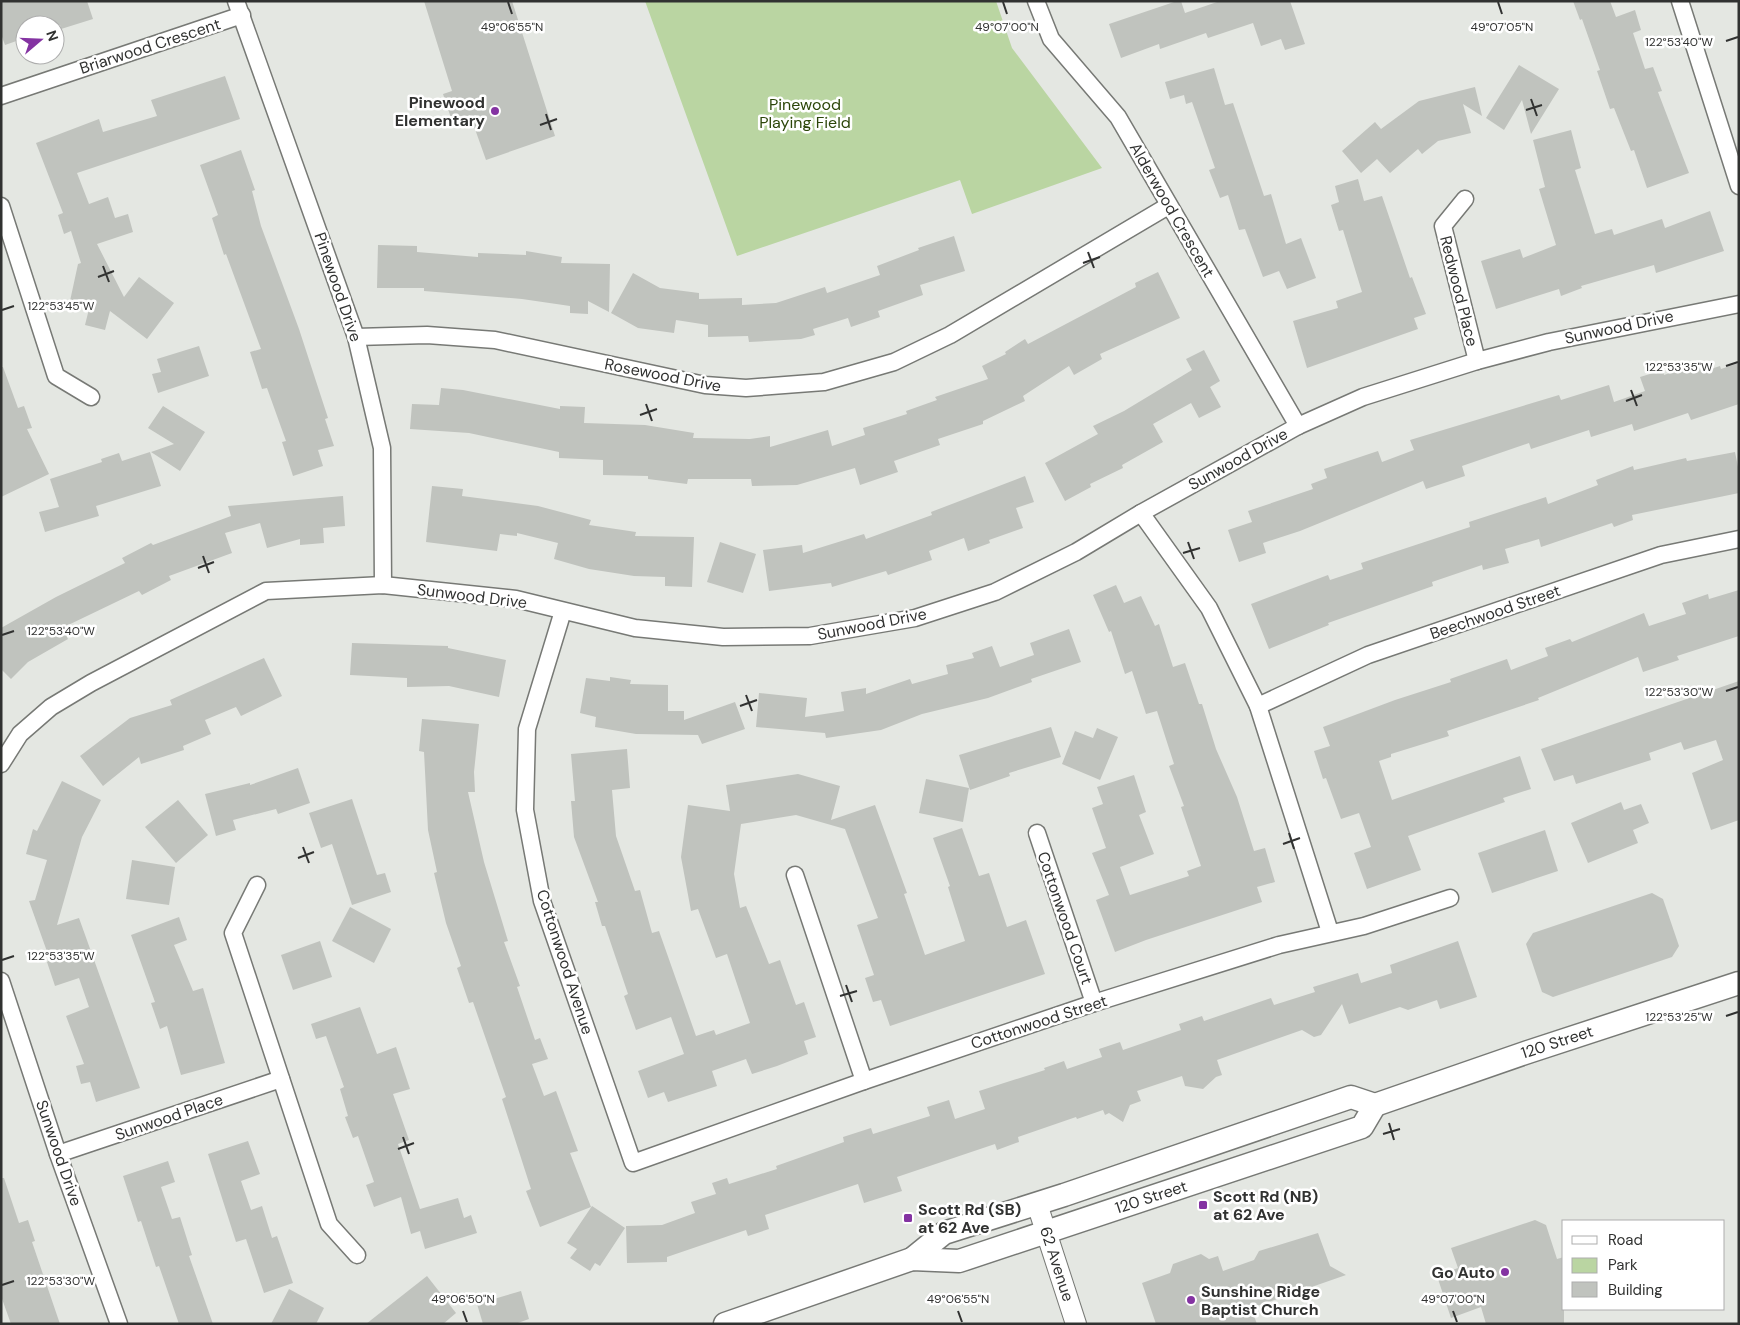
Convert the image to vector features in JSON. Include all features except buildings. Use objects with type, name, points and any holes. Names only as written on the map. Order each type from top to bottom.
[{"type":"main road","name":"120 Street","points":[[725,1324],[912,1259],[944,1233],[1037,1204],[1351,1097],[1376,1105],[1528,1052],[1739,983]]},
{"type":"main road","name":"120 Street","points":[[912,1259],[959,1261],[1362,1127],[1376,1105]]},
{"type":"street","name":"Alderwood Crescent","points":[[1036,1],[1051,39],[1118,117],[1168,206],[1298,426]]},
{"type":"street","points":[[1680,1],[1739,186]]},
{"type":"street","name":"Briarwood Crescent","points":[[1,96],[239,8]]},
{"type":"street","name":"Pinewood Drive","points":[[239,8],[356,337],[382,448],[383,585]]},
{"type":"street","name":"Redwood Place","points":[[1465,199],[1443,226],[1477,361]]},
{"type":"street","points":[[1,206],[56,376],[91,397]]},
{"type":"street","name":"Rosewood Drive","points":[[356,337],[427,335],[495,340],[705,385],[746,388],[824,382],[894,362],[950,335],[1168,206]]},
{"type":"street","name":"Sunwood Drive","points":[[1,764],[20,734],[51,707],[266,591],[383,585],[516,599],[635,628],[723,637],[819,634],[915,618],[995,592],[1076,552],[1141,513],[1298,426],[1363,396],[1477,361],[1559,340],[1739,304]]},
{"type":"street","points":[[1141,513],[1209,608],[1258,706],[1330,932]]},
{"type":"street","name":"Beechwood Street","points":[[1258,706],[1368,654],[1661,555],[1739,539]]},
{"type":"street","name":"Cottonwood Avenue","points":[[563,611],[527,729],[525,810],[542,901],[633,1163]]},
{"type":"street","name":"Cottonwood Court","points":[[1037,833],[1094,1003]]},
{"type":"street","points":[[795,876],[864,1080]]},
{"type":"street","points":[[256,885],[233,933],[329,1224],[357,1255]]},
{"type":"street","name":"Cottonwood Street","points":[[633,1163],[864,1080],[1094,1003],[1279,945],[1330,932],[1364,926],[1450,898]]},
{"type":"street","name":"Sunwood Drive","points":[[1,981],[58,1154],[118,1324]]},
{"type":"street","name":"Sunwood Place","points":[[58,1154],[281,1079]]},
{"type":"street","name":"62 Avenue","points":[[1037,1204],[1076,1324]]},
{"type":"green space","name":"Pinewood Playing Field","points":[[645,1],[996,1],[1012,48],[1102,168],[972,214],[960,180],[737,256]]},
{"type":"place","name":"Pinewood Elementary","points":[[495,111]]},
{"type":"place","name":"Scott Rd (NB) at 62 Ave","points":[[1203,1205]]},
{"type":"place","name":"Scott Rd (SB) at 62 Ave","points":[[908,1218]]},
{"type":"place","name":"Go Auto","points":[[1505,1272]]},
{"type":"place","name":"Sunshine Ridge Baptist Church","points":[[1191,1300]]}]
